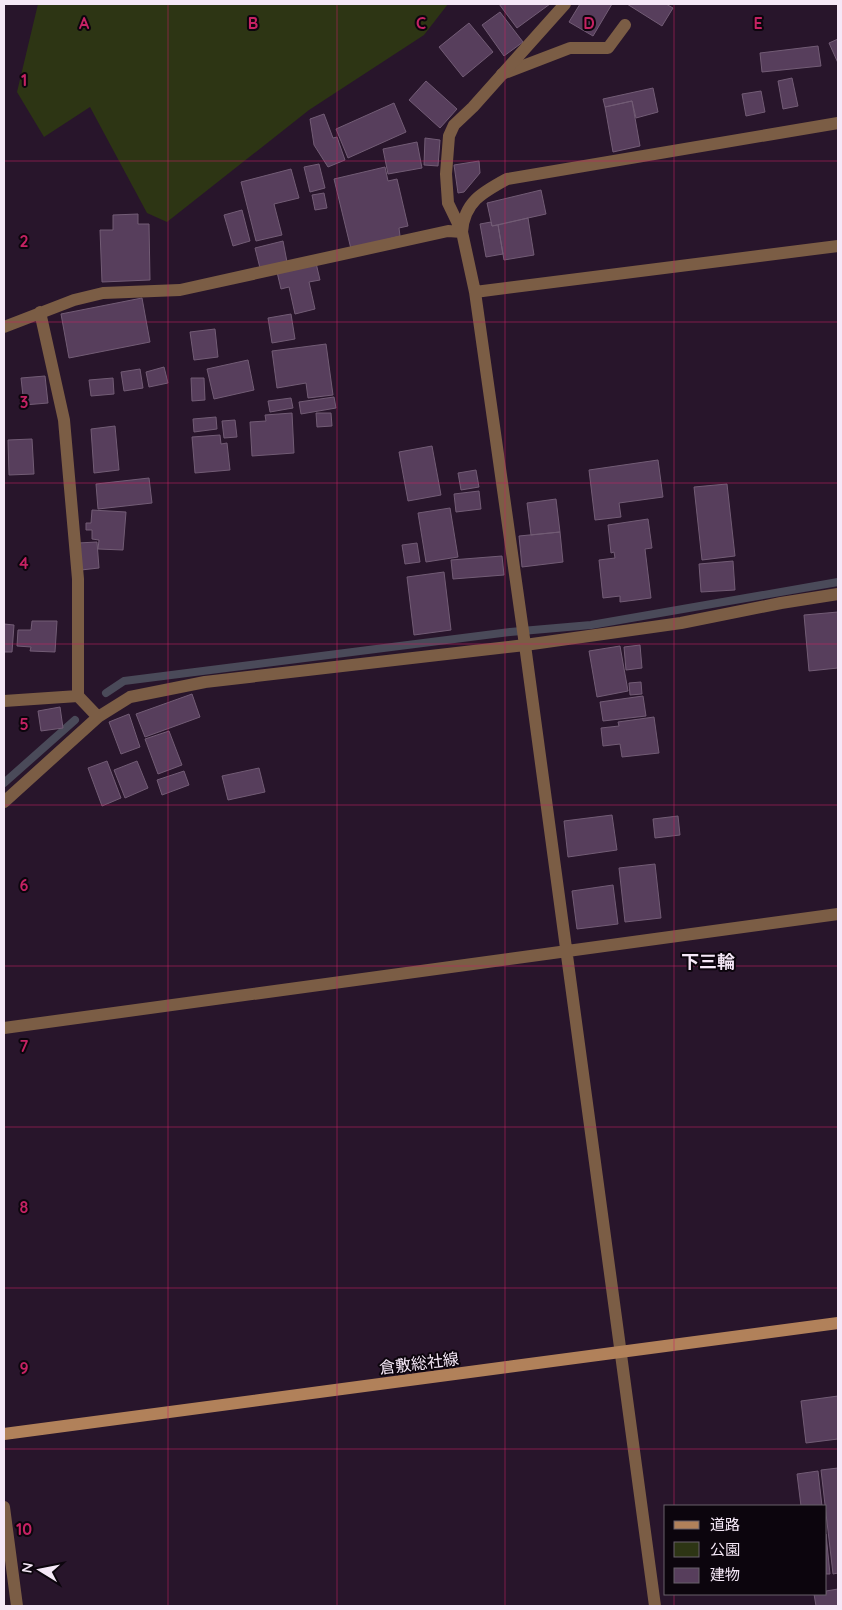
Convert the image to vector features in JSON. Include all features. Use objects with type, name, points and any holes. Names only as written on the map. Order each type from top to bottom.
[{"type":"main road","name":"倉敷総社線","points":[[4,1434],[838,1323]]},
{"type":"street","points":[[565,4],[454,125],[449,136],[446,174],[448,203],[462,232],[475,292],[524,635],[655,1606]]},
{"type":"street","points":[[502,74],[570,48],[608,48],[625,25]]},
{"type":"street","points":[[462,232],[463,220],[473,200],[507,179],[838,123]]},
{"type":"street","points":[[4,327],[74,300],[104,293],[180,290],[448,231],[462,232]]},
{"type":"street","points":[[475,292],[838,246]]},
{"type":"street","points":[[40,312],[64,420],[78,579],[78,696],[98,717]]},
{"type":"street","points":[[4,802],[98,717],[130,697],[205,682],[524,635],[681,623],[781,603],[838,594]]},
{"type":"street","points":[[4,701],[78,696]]},
{"type":"street","points":[[4,1028],[838,914]]},
{"type":"street","points":[[4,1507],[17,1606]]},
{"type":"green space","points":[[38,4],[448,4],[424,35],[309,110],[167,222],[147,213],[90,107],[44,137],[17,92]]},
{"type":"building","points":[[499,4],[550,4],[517,28]]},
{"type":"building","points":[[580,4],[612,4],[593,36],[569,22]]},
{"type":"building","points":[[627,4],[666,4],[673,8],[662,26]]},
{"type":"building","points":[[500,12],[523,42],[504,56],[482,25]]},
{"type":"building","points":[[469,23],[493,52],[463,77],[439,47]]},
{"type":"building","points":[[838,39],[838,63],[829,43]]},
{"type":"building","points":[[818,46],[821,66],[762,72],[760,53]]},
{"type":"building","points":[[792,78],[798,106],[783,109],[778,81]]},
{"type":"building","points":[[426,81],[457,109],[440,128],[409,100]]},
{"type":"building","points":[[653,88],[658,112],[636,118],[632,101],[605,107],[603,99]]},
{"type":"building","points":[[761,91],[765,112],[746,116],[742,94]]},
{"type":"building","points":[[632,101],[640,146],[613,152],[605,107]]},
{"type":"building","points":[[394,103],[406,132],[348,158],[336,129]]},
{"type":"building","points":[[324,114],[333,138],[337,137],[345,160],[328,167],[314,145],[310,119]]},
{"type":"building","points":[[425,138],[440,140],[438,166],[424,165]]},
{"type":"building","points":[[417,142],[422,168],[388,174],[383,149]]},
{"type":"building","points":[[479,161],[480,173],[464,192],[458,193],[454,165]]},
{"type":"building","points":[[319,164],[325,188],[310,192],[304,167]]},
{"type":"building","points":[[385,167],[388,181],[397,179],[408,226],[399,228],[400,236],[351,249],[334,179]]},
{"type":"building","points":[[291,169],[299,198],[274,204],[282,235],[256,241],[241,182]]},
{"type":"building","points":[[541,190],[546,214],[492,226],[487,203]]},
{"type":"building","points":[[324,193],[327,208],[315,210],[312,195]]},
{"type":"building","points":[[242,210],[250,241],[233,246],[224,215]]},
{"type":"building","points":[[138,214],[138,224],[149,224],[150,280],[102,282],[100,230],[113,230],[113,215]]},
{"type":"building","points":[[528,218],[534,255],[504,260],[498,225]]},
{"type":"building","points":[[491,222],[492,226],[498,225],[503,254],[486,257],[480,224]]},
{"type":"building","points":[[283,241],[287,262],[260,268],[255,248]]},
{"type":"building","points":[[316,263],[320,280],[309,282],[315,309],[295,314],[289,287],[281,289],[277,272]]},
{"type":"building","points":[[142,298],[150,342],[69,358],[61,314]]},
{"type":"building","points":[[291,314],[295,339],[272,343],[268,318]]},
{"type":"building","points":[[215,329],[218,357],[194,360],[190,332]]},
{"type":"building","points":[[326,344],[333,395],[308,398],[306,383],[277,388],[272,351]]},
{"type":"building","points":[[248,360],[254,390],[214,399],[207,369]]},
{"type":"building","points":[[164,367],[168,383],[149,387],[146,372]]},
{"type":"building","points":[[140,369],[143,388],[124,391],[121,372]]},
{"type":"building","points":[[45,376],[48,403],[24,405],[21,378]]},
{"type":"building","points":[[113,378],[114,394],[91,396],[89,380]]},
{"type":"building","points":[[191,378],[204,378],[205,400],[192,401]]},
{"type":"building","points":[[334,397],[336,408],[301,414],[299,402]]},
{"type":"building","points":[[291,398],[293,408],[270,412],[268,401]]},
{"type":"building","points":[[292,413],[294,453],[252,456],[250,422],[266,421],[265,415]]},
{"type":"building","points":[[316,413],[331,413],[332,426],[317,427]]},
{"type":"building","points":[[216,417],[217,429],[194,432],[193,419]]},
{"type":"building","points":[[235,420],[237,437],[224,438],[222,421]]},
{"type":"building","points":[[115,426],[119,470],[94,473],[91,429]]},
{"type":"building","points":[[220,435],[221,444],[227,443],[230,470],[195,473],[192,437]]},
{"type":"building","points":[[32,439],[34,474],[9,475],[8,440]]},
{"type":"building","points":[[432,446],[441,495],[408,501],[399,452]]},
{"type":"building","points":[[658,460],[663,497],[619,503],[621,517],[595,520],[589,470]]},
{"type":"building","points":[[476,470],[479,487],[461,490],[458,473]]},
{"type":"building","points":[[149,478],[152,503],[98,509],[96,484]]},
{"type":"building","points":[[727,484],[735,556],[702,560],[694,487]]},
{"type":"building","points":[[479,491],[481,509],[456,512],[454,494]]},
{"type":"building","points":[[556,499],[560,532],[531,535],[527,503]]},
{"type":"building","points":[[450,508],[458,557],[426,562],[418,513]]},
{"type":"building","points":[[92,510],[126,512],[123,550],[98,549],[99,540],[92,539],[92,530],[86,530],[86,523],[91,523]]},
{"type":"building","points":[[648,519],[652,548],[645,549],[651,598],[620,602],[620,596],[603,598],[599,560],[615,558],[614,552],[611,553],[608,525]]},
{"type":"building","points":[[560,532],[563,562],[522,567],[519,536]]},
{"type":"building","points":[[97,542],[99,568],[81,570],[78,543]]},
{"type":"building","points":[[417,543],[420,562],[405,564],[402,545]]},
{"type":"building","points":[[502,556],[504,575],[453,579],[451,560]]},
{"type":"building","points":[[733,561],[735,590],[701,592],[699,564]]},
{"type":"building","points":[[444,572],[451,630],[414,635],[407,577]]},
{"type":"building","points":[[838,612],[838,668],[809,671],[804,615]]},
{"type":"building","points":[[32,621],[57,621],[55,652],[30,651],[31,647],[17,646],[18,630],[31,630]]},
{"type":"building","points":[[4,624],[14,625],[12,652],[4,652]]},
{"type":"building","points":[[640,645],[642,668],[626,670],[624,647]]},
{"type":"building","points":[[620,646],[628,691],[597,697],[589,651]]},
{"type":"building","points":[[641,682],[642,694],[630,695],[629,683]]},
{"type":"building","points":[[192,694],[200,717],[145,737],[136,714]]},
{"type":"building","points":[[643,696],[646,716],[603,721],[600,702]]},
{"type":"building","points":[[60,707],[63,728],[41,731],[38,711]]},
{"type":"building","points":[[129,714],[140,747],[121,754],[109,722]]},
{"type":"building","points":[[654,717],[659,753],[622,757],[620,744],[603,746],[601,728],[619,726],[618,722]]},
{"type":"building","points":[[169,731],[182,765],[158,774],[145,739]]},
{"type":"building","points":[[107,761],[121,798],[102,806],[88,768]]},
{"type":"building","points":[[137,761],[148,788],[125,798],[114,770]]},
{"type":"building","points":[[259,768],[265,792],[228,800],[222,776]]},
{"type":"building","points":[[184,771],[189,785],[162,795],[157,780]]},
{"type":"building","points":[[612,815],[617,850],[568,857],[564,821]]},
{"type":"building","points":[[678,816],[680,835],[655,838],[653,819]]},
{"type":"building","points":[[655,864],[661,918],[625,922],[619,868]]},
{"type":"building","points":[[613,885],[618,924],[577,929],[572,891]]},
{"type":"building","points":[[838,1396],[838,1439],[806,1443],[801,1401]]},
{"type":"building","points":[[838,1468],[838,1573],[833,1574],[827,1505],[825,1505],[821,1470]]},
{"type":"building","points":[[818,1471],[822,1505],[801,1505],[797,1474]]},
{"type":"building","points":[[827,1544],[830,1574],[827,1574]]},
{"type":"building","points":[[838,1589],[838,1606],[816,1606],[814,1595],[827,1595],[827,1591]]},
{"type":"waterway","points":[[106,693],[124,681],[510,632],[591,625],[838,582]]},
{"type":"waterway","points":[[4,783],[75,720]]},
{"type":"district","name":"下三輪","points":[[708,962]]}]
